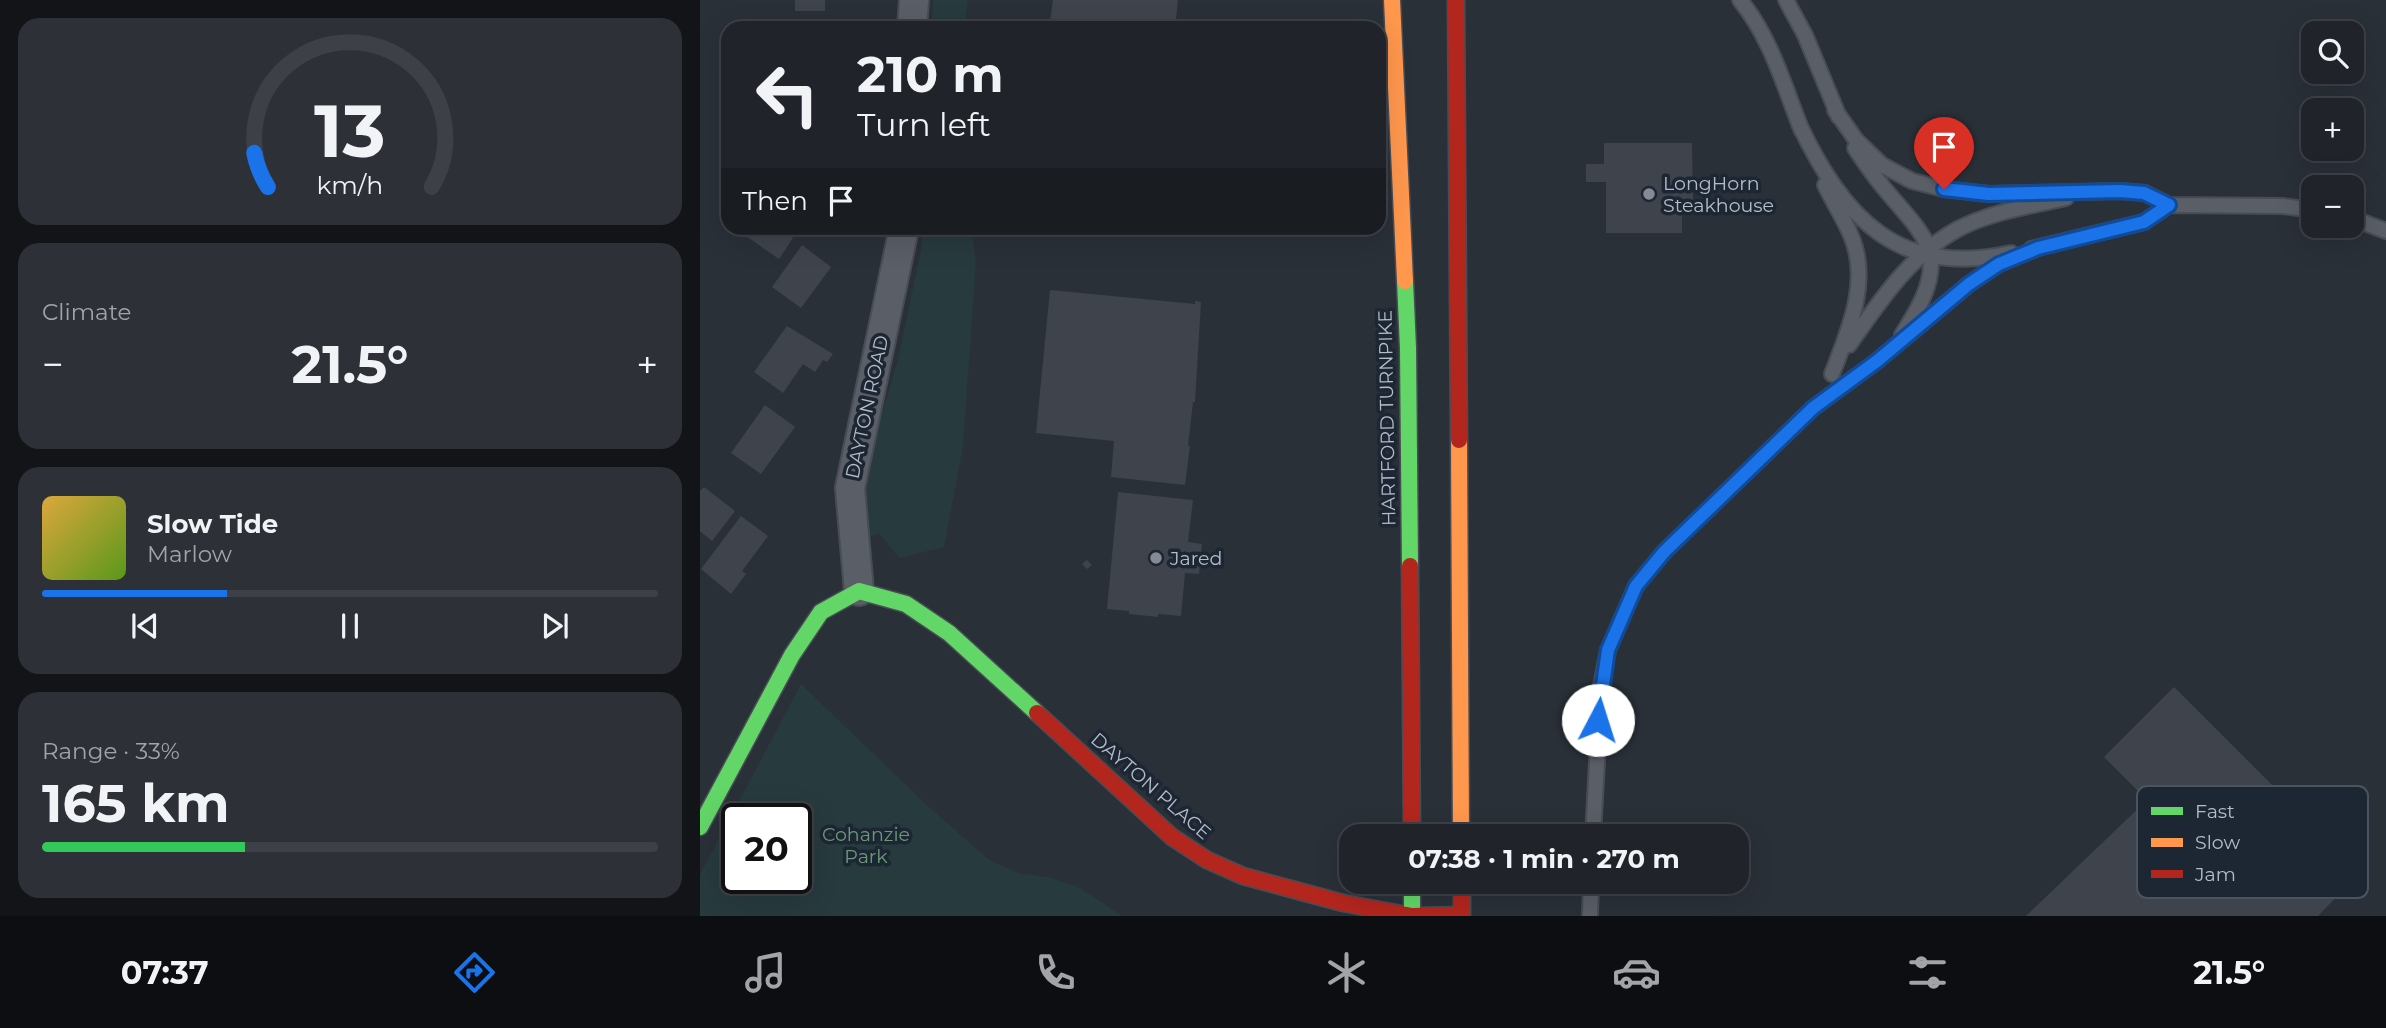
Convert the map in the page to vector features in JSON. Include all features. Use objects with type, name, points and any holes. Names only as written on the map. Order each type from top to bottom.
[{"type":"main road","name":"HARTFORD TURNPIKE","points":[[1392,0],[1408,348],[1412,824]]},
{"type":"main road","points":[[1456,0],[1461,824]]},
{"type":"main road","points":[[700,827],[792,655],[821,612],[859,591]]},
{"type":"main road","name":"DAYTON PLACE","points":[[859,591],[906,604],[949,633],[1172,836],[1207,860],[1243,876],[1343,903],[1412,916],[1462,916]]},
{"type":"main road","points":[[1412,894],[1412,916]]},
{"type":"main road","points":[[1462,894],[1462,916]]},
{"type":"street","points":[[912,21],[914,0]]},
{"type":"street","name":"DAYTON ROAD","points":[[859,591],[850,488],[903,235]]},
{"type":"lane","points":[[1740,0],[1752,15],[1771,50],[1819,173],[1853,239],[1858,270],[1857,303],[1832,374]]},
{"type":"lane","points":[[1786,0],[1805,35],[1835,110],[1855,148],[1881,185],[1909,217],[1927,253],[1928,284],[1917,310],[1901,337],[1877,361]]},
{"type":"lane","points":[[1835,110],[1856,140],[1882,165],[1912,181],[1944,189],[1989,194],[2120,191],[2144,193],[2169,205],[2301,208]]},
{"type":"lane","points":[[1799,124],[1814,156],[1859,219],[1887,239],[1927,253],[1965,258],[1997,257],[2144,222],[2169,205]]},
{"type":"lane","points":[[1813,408],[1885,293],[1927,253],[1959,229],[1994,215],[2084,194],[2120,191]]},
{"type":"lane","points":[[2364,223],[2386,231]]},
{"type":"lane","points":[[1594,824],[1601,686],[1608,650],[1636,586],[1664,552],[1813,408],[1877,361],[1969,284],[1999,264],[2038,248]]},
{"type":"lane","points":[[1590,916],[1591,894]]},
{"type":"green space","points":[[933,0],[968,0],[965,21],[932,21]]},
{"type":"green space","points":[[922,235],[972,235],[976,263],[963,446],[944,547],[899,558],[880,534],[862,538],[860,488],[898,360]]},
{"type":"green space","name":"Cohanzie Park","points":[[801,684],[929,807],[988,859],[1018,873],[1048,877],[1076,886],[1123,916],[700,916],[700,875],[721,835],[721,894],[812,894],[812,803],[738,803]]},
{"type":"building","points":[[795,0],[825,0],[825,11],[795,11]]},
{"type":"building","points":[[1053,0],[1178,0],[1176,21],[1050,21]]},
{"type":"building","name":"LongHorn Steakhouse","points":[[1604,143],[1692,143],[1693,205],[1682,205],[1682,233],[1606,233],[1606,182],[1586,182],[1586,164],[1604,164]]},
{"type":"building","points":[[788,235],[793,238],[779,259],[746,236]]},
{"type":"building","points":[[802,245],[831,267],[801,308],[772,287]]},
{"type":"building","points":[[1050,290],[1195,304],[1195,301],[1201,302],[1195,402],[1185,485],[1111,477],[1114,441],[1036,433]]},
{"type":"building","points":[[787,326],[833,354],[827,362],[823,360],[815,372],[803,364],[783,393],[754,372]]},
{"type":"building","points":[[765,405],[795,427],[761,474],[731,453]]},
{"type":"building","points":[[704,487],[735,511],[712,541],[700,531],[700,491]]},
{"type":"building","name":"Jared","points":[[1118,492],[1193,500],[1188,542],[1202,544],[1199,574],[1185,573],[1181,616],[1158,614],[1158,617],[1107,609]]},
{"type":"building","points":[[741,516],[768,536],[742,571],[746,574],[731,594],[701,569]]},
{"type":"building","points":[[1087,560],[1092,565],[1087,569],[1082,564]]},
{"type":"building","points":[[2174,687],[2273,786],[2137,786],[2137,790],[2104,757]]},
{"type":"building","points":[[2137,810],[2137,898],[2336,898],[2318,916],[2026,916]]},
{"type":"traffic: fast","points":[[1405,281],[1410,566]]},
{"type":"traffic: fast","points":[[700,827],[792,655],[821,612],[859,591],[906,604],[949,633],[1037,713]]},
{"type":"traffic: fast","points":[[1412,894],[1412,916]]},
{"type":"traffic: slow","points":[[1392,0],[1405,281]]},
{"type":"traffic: slow","points":[[1459,440],[1461,824]]},
{"type":"traffic: jam","points":[[1456,0],[1459,440]]},
{"type":"traffic: jam","points":[[1410,566],[1412,824]]},
{"type":"traffic: jam","points":[[1037,713],[1172,837],[1207,860],[1243,876],[1343,903],[1412,916],[1462,915]]},
{"type":"traffic: jam","points":[[1462,894],[1462,916]]},
{"type":"place","name":"LongHorn Steakhouse","points":[[1649,194]]},
{"type":"place","name":"Jared","points":[[1156,558]]},
{"type":"route","points":[[1598,720],[1608,650],[1636,586],[1664,552],[1813,408],[1877,361],[1969,284],[1999,264],[2072,238],[2144,222],[2169,205],[2144,193],[2120,191],[1989,194],[1944,189]]}]
